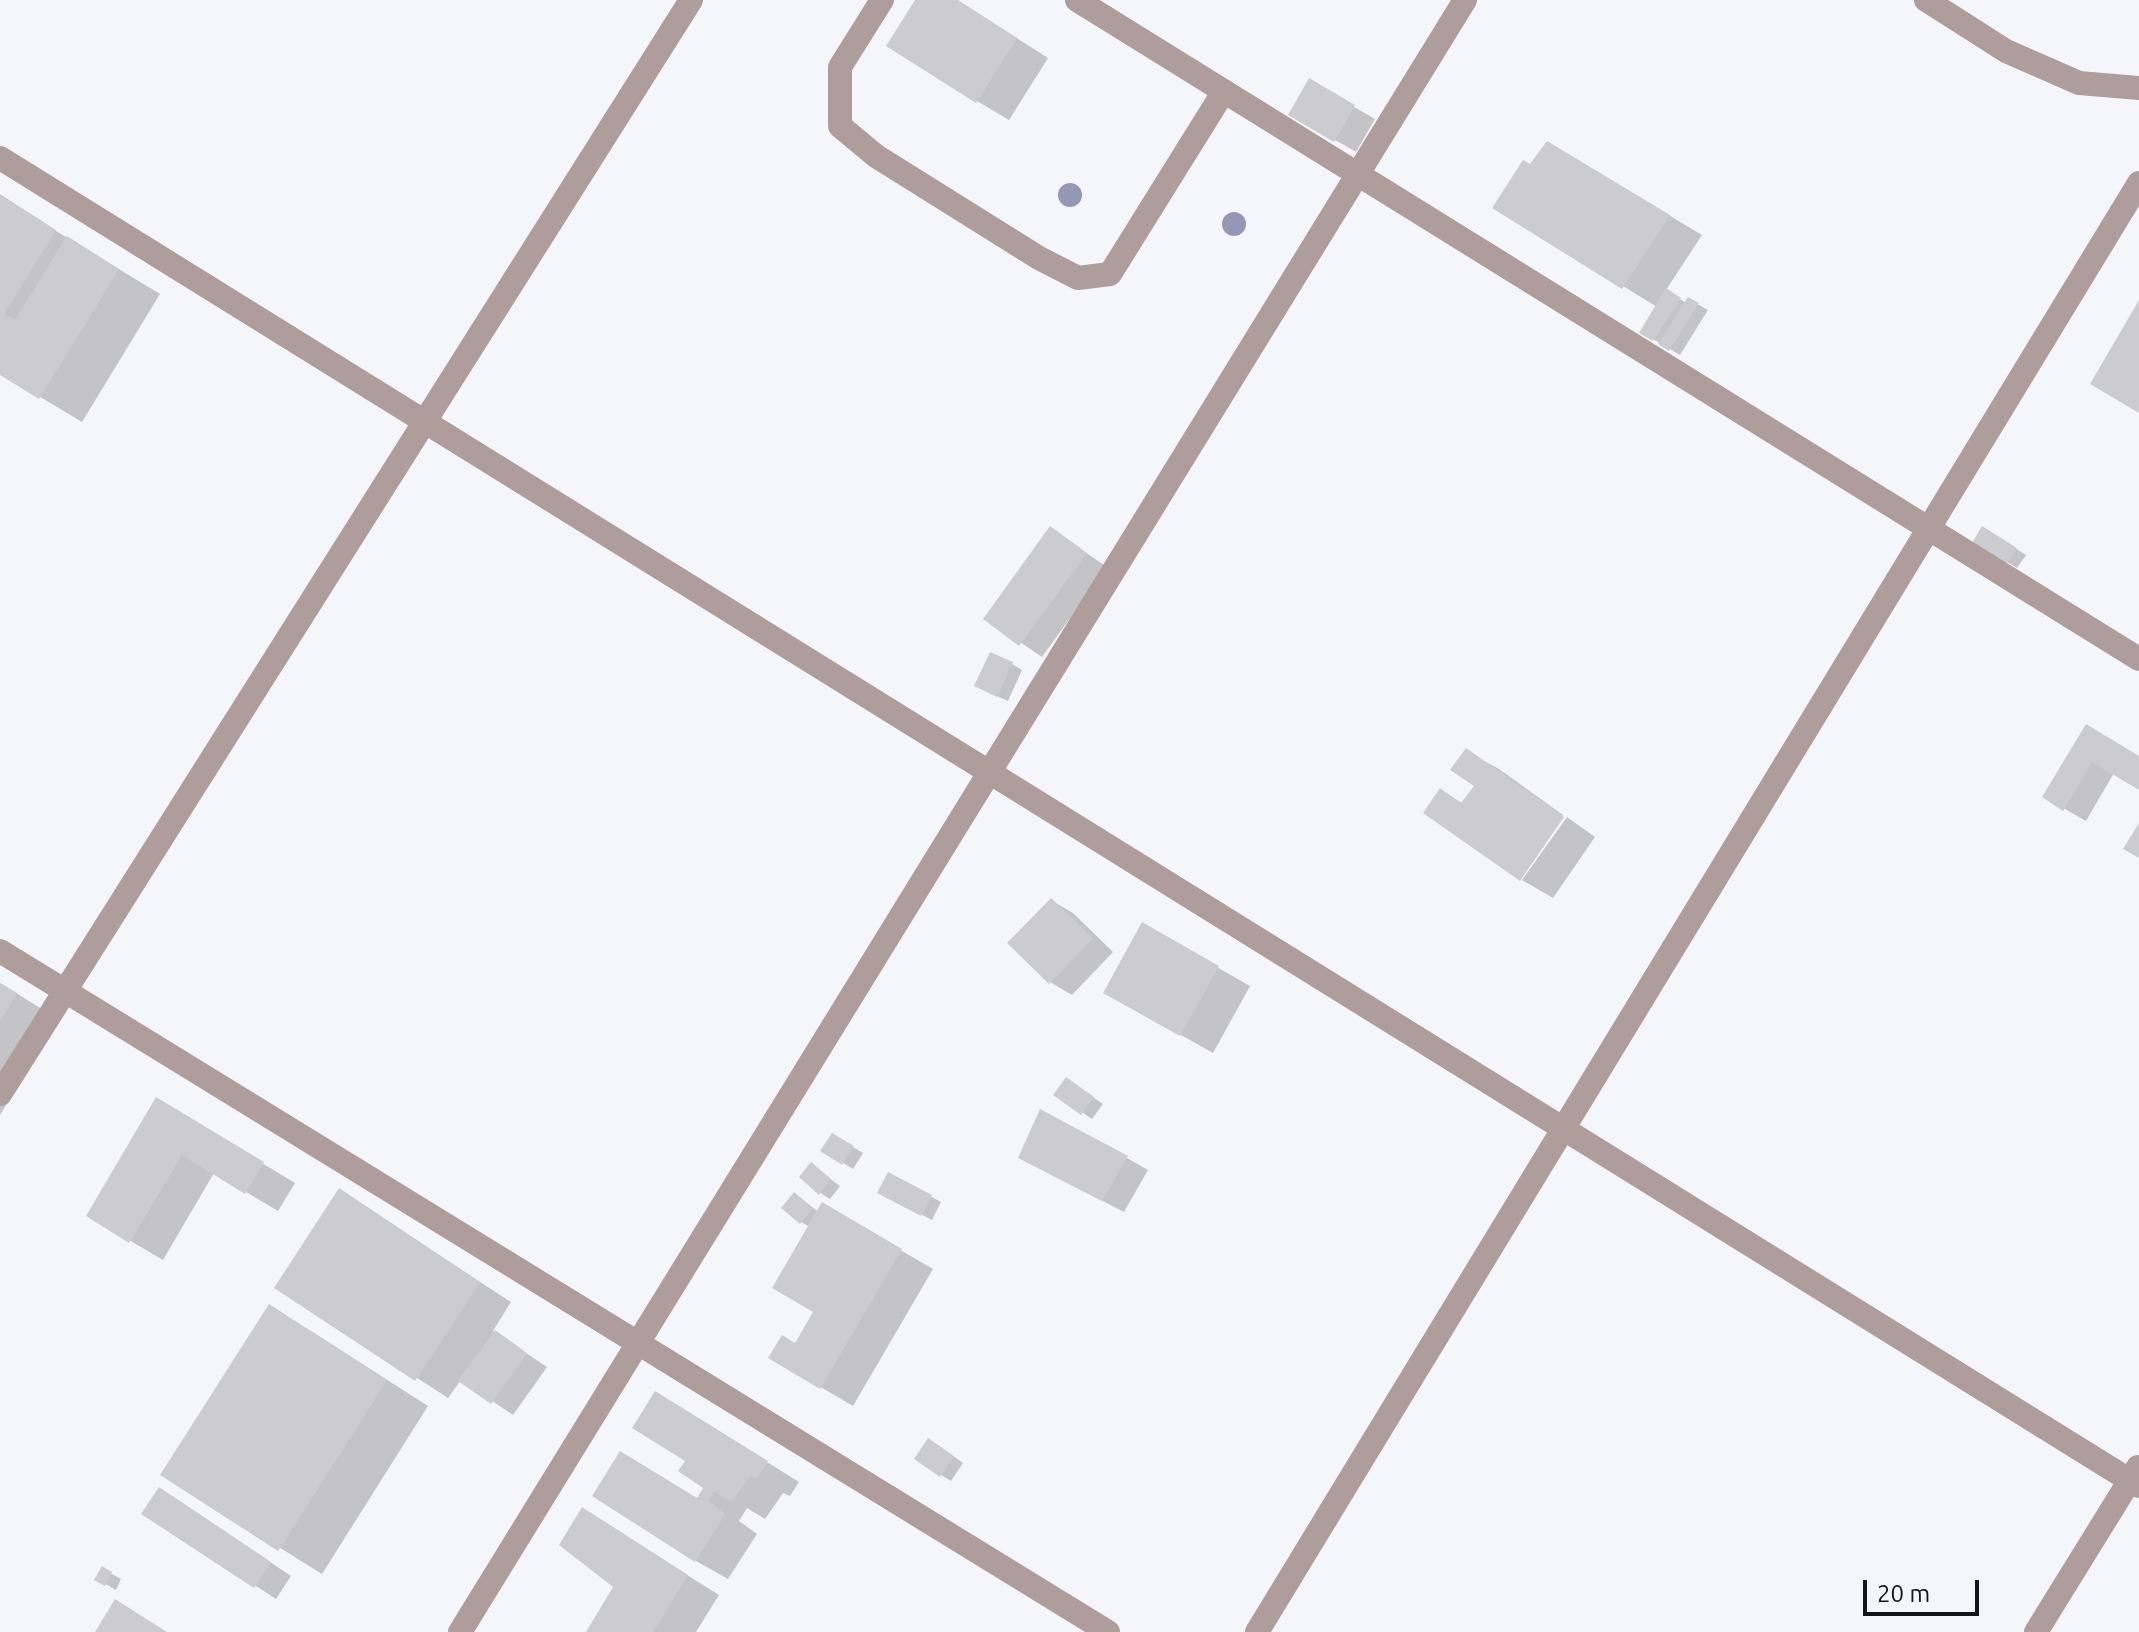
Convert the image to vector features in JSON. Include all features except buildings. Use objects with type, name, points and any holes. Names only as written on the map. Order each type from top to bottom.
[{"type":"street","points":[[0,1094],[691,0]]},
{"type":"street","points":[[882,0],[840,67],[840,126],[876,156],[1039,258],[1078,278],[1110,274],[1224,91]]},
{"type":"street","points":[[1077,0],[2139,659]]},
{"type":"street","points":[[460,1632],[1465,0]]},
{"type":"street","points":[[1926,0],[2006,51],[2079,83],[2139,88]]},
{"type":"street","points":[[0,158],[1564,1129],[2136,1477],[2036,1632]]},
{"type":"street","points":[[1257,1632],[2139,183]]},
{"type":"street","points":[[0,951],[1108,1632]]}]
